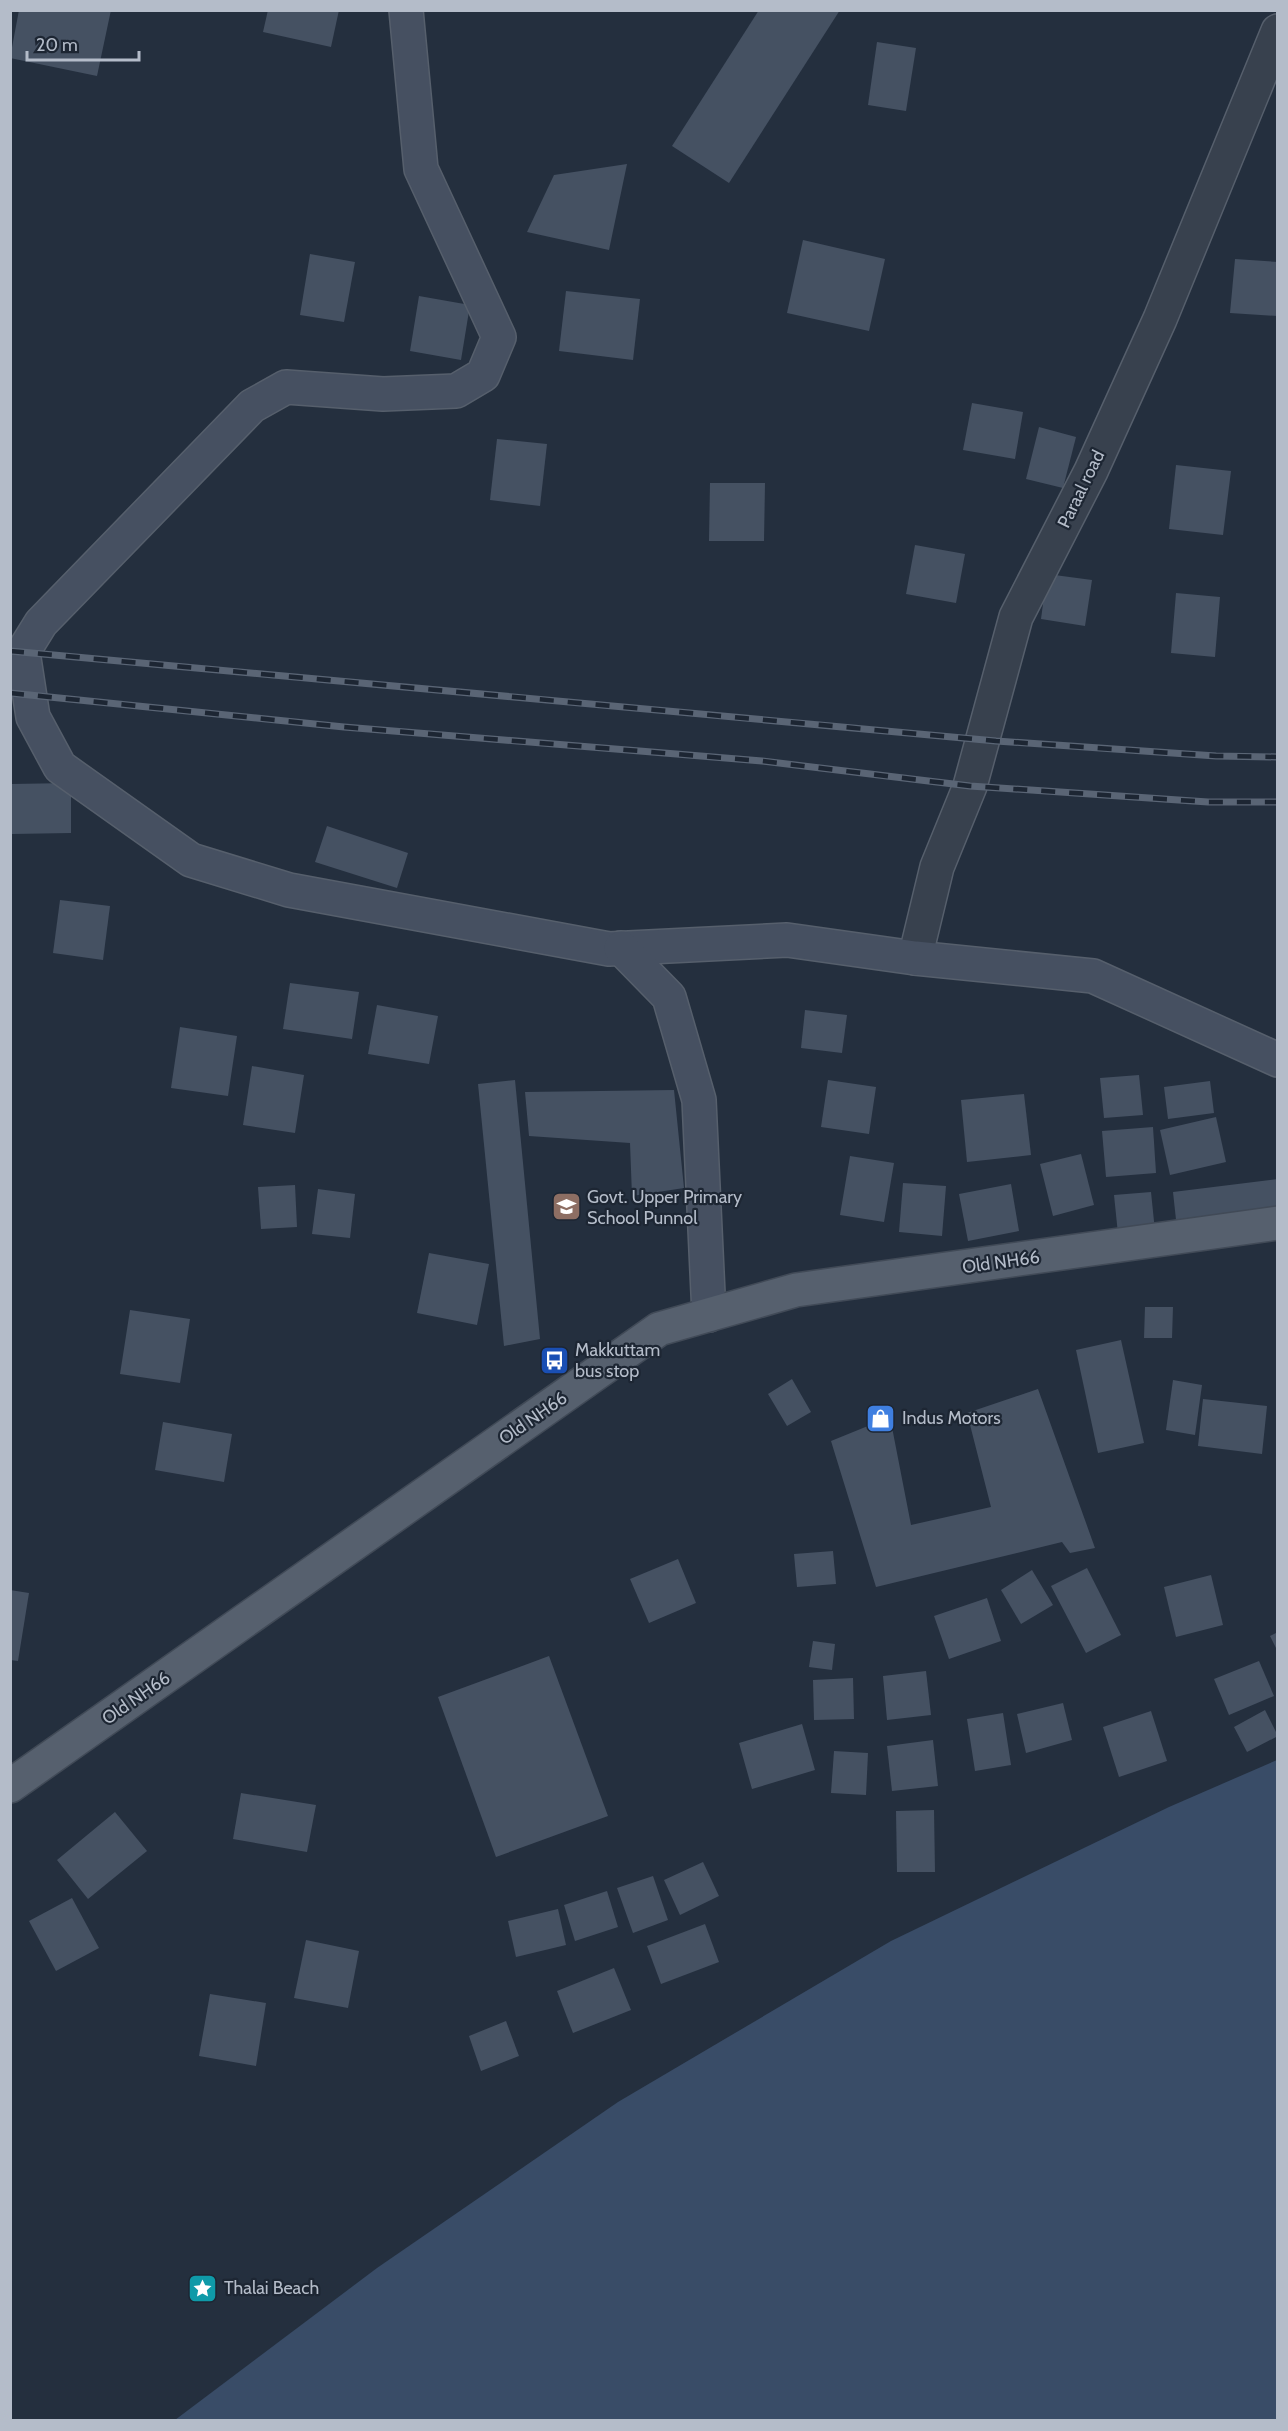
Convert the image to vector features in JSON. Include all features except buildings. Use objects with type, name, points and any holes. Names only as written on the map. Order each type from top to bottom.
[{"type":"main road","points":[[406,10],[421,169],[499,337],[483,375],[456,391],[383,394],[286,387],[252,406],[41,622],[23,652],[33,717],[60,767],[191,860],[289,890],[609,949],[787,940],[915,958],[1093,976],[1278,1060]]},
{"type":"main road","points":[[621,948],[669,997],[699,1100],[709,1315]]},
{"type":"main road","name":"Old NH66","points":[[10,1786],[659,1329],[796,1290],[1278,1223]]},
{"type":"street","name":"Paraal road","points":[[915,958],[937,867],[970,786],[1016,617],[1091,471],[1155,330],[1278,31]]},
{"type":"water","points":[[1277,1760],[1277,2420],[175,2420],[377,2268],[618,2102],[891,1941],[1169,1807]]},
{"type":"railway","points":[[10,651],[996,741],[1216,756],[1278,757]]},
{"type":"railway","points":[[10,693],[344,727],[762,761],[970,786],[1208,802],[1278,802]]},
{"type":"place","name":"Govt. Upper Primary School Punnol","points":[[566,1207]]},
{"type":"place","name":"Makkuttam bus stop","points":[[554,1360]]},
{"type":"place","name":"Indus Motors","points":[[881,1418]]},
{"type":"place","name":"Thalai Beach","points":[[203,2288]]}]
